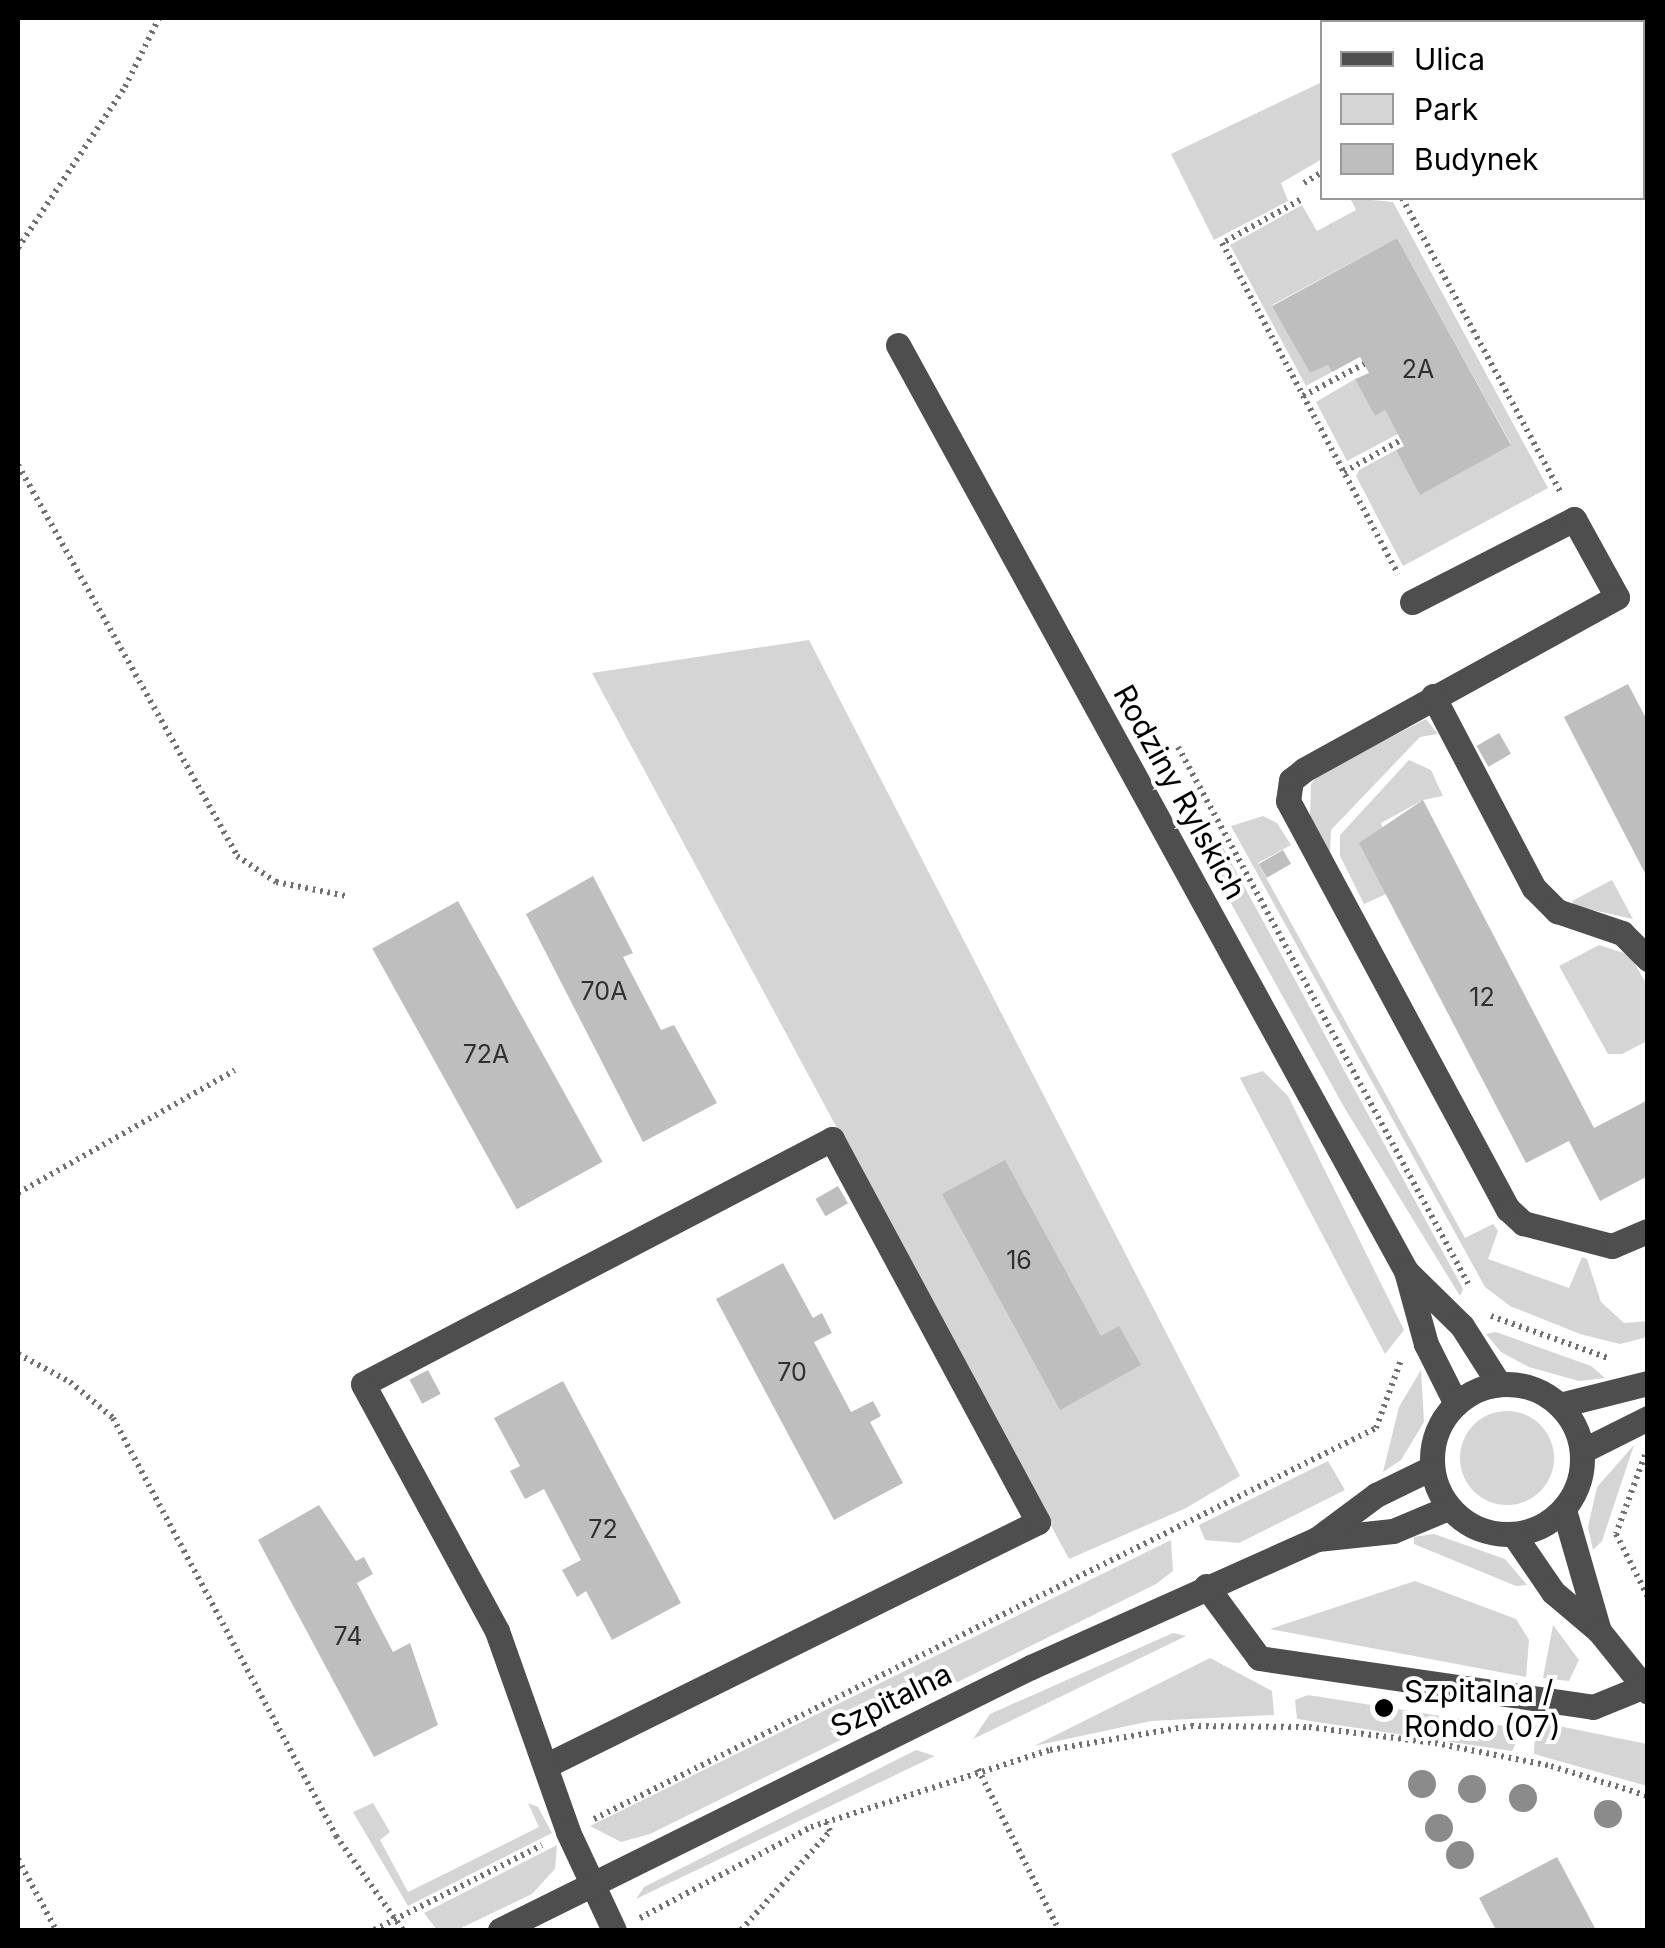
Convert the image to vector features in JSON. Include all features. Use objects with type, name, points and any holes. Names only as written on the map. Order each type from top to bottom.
[{"type":"street","name":"Rodziny Rylskich","points":[[898,345],[1406,1271],[1426,1344],[1456,1404]]},
{"type":"street","points":[[1412,602],[1574,518],[1616,598],[1304,770],[1292,780],[1288,801],[1508,1210],[1523,1223],[1612,1246],[1648,1230]]},
{"type":"street","points":[[1433,696],[1534,888],[1558,911],[1622,933],[1648,959]]},
{"type":"street","points":[[545,1766],[1038,1522],[832,1139],[363,1384],[497,1631],[568,1832],[593,1884],[624,1926]]},
{"type":"street","name":"Rodziny Rylskich","points":[[1406,1271],[1462,1326],[1499,1384]]},
{"type":"street","points":[[1560,1405],[1648,1383]]},
{"type":"street","points":[[1499,1384],[1542,1392],[1560,1405],[1582,1451],[1576,1492],[1564,1510],[1542,1527],[1514,1535],[1478,1529],[1448,1508],[1432,1468],[1433,1444],[1456,1404],[1499,1384]]},
{"type":"street","points":[[1582,1451],[1648,1418]]},
{"type":"street","name":"Szpitalna","points":[[500,1930],[1206,1586],[1317,1539],[1376,1494],[1432,1468]]},
{"type":"street","name":"Szpitalna","points":[[1317,1539],[1393,1532],[1448,1508]]},
{"type":"street","points":[[1564,1510],[1599,1631]]},
{"type":"street","points":[[1206,1586],[1259,1658],[1594,1707],[1645,1690],[1599,1631],[1553,1592],[1514,1535]]},
{"type":"path","points":[[18,248],[125,86],[159,18]]},
{"type":"path","points":[[1304,184],[1320,173]]},
{"type":"path","points":[[1300,200],[1222,242],[1412,602]]},
{"type":"path","points":[[1403,200],[1574,518]]},
{"type":"path","points":[[1303,396],[1364,364]]},
{"type":"path","points":[[1344,472],[1401,440]]},
{"type":"path","points":[[18,465],[237,856],[276,882],[346,896]]},
{"type":"path","points":[[1178,747],[1476,1297]]},
{"type":"path","points":[[18,1194],[235,1070]]},
{"type":"path","points":[[1485,1314],[1616,1361]]},
{"type":"path","points":[[18,1354],[70,1382],[113,1418],[336,1836],[402,1930]]},
{"type":"path","points":[[374,1930],[1376,1428],[1403,1356]]},
{"type":"path","points":[[1648,1449],[1616,1534],[1648,1598]]},
{"type":"path","points":[[624,1926],[826,1822],[978,1769],[1192,1726],[1308,1727],[1551,1766],[1648,1796]]},
{"type":"path","points":[[978,1769],[1060,1930]]},
{"type":"path","points":[[741,1930],[830,1831],[826,1822]]},
{"type":"path","points":[[18,1859],[56,1930]]},
{"type":"green space","points":[[1320,83],[1320,160],[1281,183],[1288,201],[1214,240],[1171,154]]},
{"type":"green space","points":[[1351,200],[1393,202],[1548,488],[1403,566],[1356,476],[1359,470],[1396,450],[1421,494],[1511,444],[1397,238],[1272,305],[1310,373],[1328,365],[1332,372],[1306,386],[1230,245],[1302,205],[1317,231],[1356,210]]},
{"type":"green space","points":[[1355,379],[1375,415],[1385,410],[1398,434],[1347,461],[1316,402]]},
{"type":"green space","points":[[809,640],[1240,1476],[1186,1508],[1069,1559],[592,673]]},
{"type":"green space","points":[[1426,719],[1438,734],[1420,737],[1331,830],[1330,856],[1310,818],[1311,784],[1319,774]]},
{"type":"green space","points":[[1409,760],[1431,770],[1443,796],[1423,800],[1381,823],[1383,829],[1360,843],[1386,894],[1364,904],[1340,856],[1340,835]]},
{"type":"green space","points":[[1263,816],[1277,823],[1291,845],[1258,863],[1465,1238],[1493,1224],[1498,1231],[1488,1259],[1569,1288],[1582,1257],[1587,1259],[1601,1302],[1624,1323],[1647,1321],[1647,1337],[1620,1344],[1580,1334],[1510,1306],[1485,1287],[1231,826]]},
{"type":"green space","points":[[1219,840],[1463,1289],[1460,1296],[1344,1107],[1217,878]]},
{"type":"green space","points":[[1612,880],[1633,919],[1575,906],[1572,901]]},
{"type":"green space","points":[[1599,945],[1630,955],[1647,985],[1647,1041],[1622,1054],[1608,1054],[1559,966]]},
{"type":"green space","points":[[1263,1071],[1288,1096],[1404,1330],[1385,1354],[1240,1078]]},
{"type":"green space","points":[[1496,1332],[1591,1366],[1605,1378],[1579,1381],[1529,1367],[1501,1352],[1486,1334]]},
{"type":"green space","points":[[1421,1370],[1424,1422],[1401,1460],[1383,1472],[1399,1407]]},
{"type":"green space","points":[[1507,1411],[1525,1415],[1540,1425],[1550,1440],[1554,1458],[1550,1476],[1540,1491],[1525,1501],[1507,1505],[1489,1501],[1474,1491],[1464,1476],[1460,1458],[1464,1440],[1474,1425],[1489,1415]]},
{"type":"green space","points":[[1634,1445],[1602,1541],[1593,1550],[1588,1527],[1597,1487]]},
{"type":"green space","points":[[1328,1461],[1345,1490],[1239,1543],[1205,1540],[1199,1525]]},
{"type":"green space","points":[[1434,1534],[1505,1559],[1527,1585],[1516,1586],[1414,1544],[1414,1537]]},
{"type":"green space","points":[[1171,1540],[1173,1571],[1156,1584],[650,1834],[621,1842],[590,1826]]},
{"type":"green space","points":[[1415,1581],[1516,1619],[1529,1640],[1526,1677],[1270,1629]]},
{"type":"green space","points":[[1553,1625],[1579,1660],[1569,1681],[1543,1678]]},
{"type":"green space","points":[[1173,1633],[1186,1636],[973,1739],[990,1714]]},
{"type":"green space","points":[[1210,1658],[1272,1691],[1274,1715],[1151,1721],[1034,1746]]},
{"type":"green space","points":[[1308,1695],[1522,1731],[1512,1751],[1297,1719],[1295,1700]]},
{"type":"green space","points":[[1544,1723],[1647,1744],[1647,1786],[1534,1754],[1535,1726]]},
{"type":"green space","points":[[916,1750],[935,1756],[636,1899],[644,1887]]},
{"type":"green space","points":[[373,1803],[390,1832],[380,1840],[408,1892],[539,1827],[528,1803],[538,1807],[552,1833],[408,1906],[353,1812]]},
{"type":"green space","points":[[557,1845],[555,1869],[532,1894],[457,1930],[437,1930],[424,1913]]},
{"type":"building","points":[[1397,238],[1511,445],[1420,495],[1396,450],[1404,446],[1385,410],[1375,416],[1355,379],[1369,373],[1360,357],[1332,372],[1328,365],[1310,373],[1272,306]]},
{"type":"building","points":[[1628,684],[1648,722],[1648,879],[1564,717]]},
{"type":"building","points":[[1499,733],[1511,754],[1488,767],[1476,746]]},
{"type":"building","points":[[1423,800],[1594,1128],[1648,1100],[1648,1176],[1600,1201],[1569,1141],[1526,1163],[1359,843]]},
{"type":"building","points":[[1283,850],[1291,864],[1267,878],[1259,864]]},
{"type":"building","points":[[593,876],[633,953],[623,957],[661,1030],[674,1025],[717,1103],[643,1142],[526,914]]},
{"type":"building","points":[[458,901],[602,1162],[517,1209],[372,949]]},
{"type":"building","points":[[1005,1160],[1101,1336],[1119,1326],[1141,1365],[1060,1410],[942,1194]]},
{"type":"building","points":[[838,1186],[848,1203],[825,1216],[815,1199]]},
{"type":"building","points":[[783,1263],[813,1318],[822,1313],[832,1333],[814,1342],[851,1412],[873,1401],[881,1416],[870,1422],[903,1483],[834,1520],[716,1299]]},
{"type":"building","points":[[428,1370],[441,1394],[422,1404],[409,1380]]},
{"type":"building","points":[[563,1381],[681,1603],[612,1640],[586,1591],[577,1597],[562,1570],[581,1560],[544,1489],[525,1499],[510,1471],[520,1466],[494,1418]]},
{"type":"building","points":[[319,1505],[356,1561],[364,1557],[373,1574],[357,1583],[393,1652],[410,1643],[438,1725],[374,1757],[258,1540]]},
{"type":"building","points":[[1557,1857],[1596,1930],[1496,1930],[1479,1898]]},
{"type":"place","name":"Szpitalna / Rondo (07)","points":[[1384,1708]]}]
